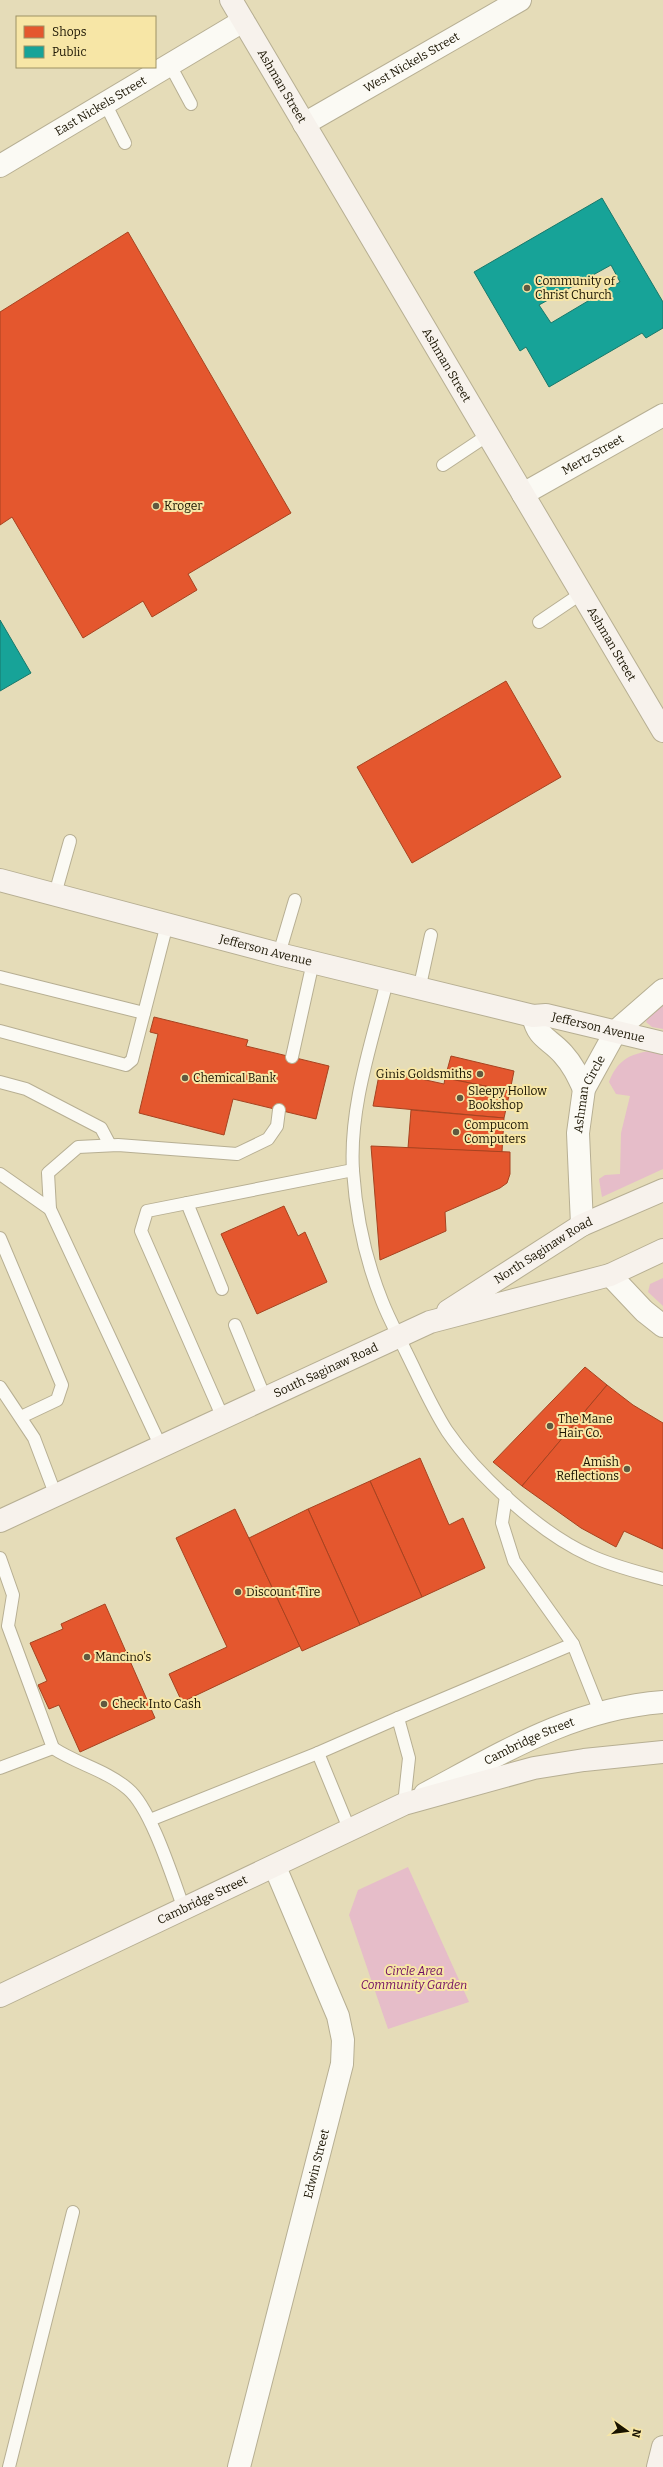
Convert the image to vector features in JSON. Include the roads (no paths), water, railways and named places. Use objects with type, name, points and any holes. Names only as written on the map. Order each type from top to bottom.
[{"type":"street","name":"Ashman Street","points":[[231,0],[663,731]]},
{"type":"street","name":"West Nickels Street","points":[[304,124],[520,0]]},
{"type":"street","name":"East Nickels Street","points":[[0,166],[243,21]]},
{"type":"street","name":"Mertz Street","points":[[523,494],[663,415]]},
{"type":"street","name":"Jefferson Avenue","points":[[0,880],[419,990],[533,1016],[546,1015],[663,1043]]},
{"type":"street","name":"Ashman Circle","points":[[582,1225],[578,1133],[584,1089],[616,1031],[663,990]]},
{"type":"street","name":"Jefferson Avenue","points":[[533,1016],[536,1030],[562,1052],[574,1066],[584,1089]]},
{"type":"street","name":"North Saginaw Road","points":[[430,1322],[582,1225],[663,1190]]},
{"type":"street","name":"South Saginaw Road","points":[[0,1521],[430,1322],[610,1275],[663,1250]]},
{"type":"street","points":[[610,1275],[644,1311],[663,1326]]},
{"type":"street","name":"Cambridge Street","points":[[0,1996],[275,1867],[404,1804],[543,1731],[600,1712],[642,1703],[663,1702]]},
{"type":"street","name":"Cambridge Street","points":[[404,1804],[534,1768],[584,1760],[663,1752]]},
{"type":"street","name":"Edwin Street","points":[[239,2467],[342,2064],[343,2040],[338,2016],[275,1867]]},
{"type":"street","points":[[658,2467],[663,2447]]},
{"type":"lane","points":[[170,65],[191,104]]},
{"type":"lane","points":[[106,104],[125,143]]},
{"type":"lane","points":[[444,465],[488,435]]},
{"type":"lane","points":[[538,622],[582,593]]},
{"type":"lane","points":[[55,894],[70,841]]},
{"type":"lane","points":[[279,954],[295,900]]},
{"type":"lane","points":[[0,1031],[126,1065],[132,1060],[167,924]]},
{"type":"lane","points":[[419,990],[431,935]]},
{"type":"lane","points":[[292,1057],[313,962]]},
{"type":"lane","points":[[0,977],[144,1013]]},
{"type":"lane","points":[[387,981],[363,1076],[355,1121],[353,1170],[361,1227],[372,1274],[382,1302],[448,1432],[478,1469],[506,1496],[548,1530],[588,1554],[663,1579]]},
{"type":"lane","points":[[0,1082],[26,1089],[101,1128],[110,1145]]},
{"type":"lane","points":[[161,1447],[50,1210],[48,1173],[78,1147],[110,1145],[237,1154],[268,1139],[276,1126],[279,1110]]},
{"type":"lane","points":[[223,1418],[142,1231],[147,1212],[353,1170]]},
{"type":"lane","points":[[0,1174],[50,1210]]},
{"type":"lane","points":[[187,1203],[222,1289]]},
{"type":"lane","points":[[0,1238],[62,1385],[57,1400],[21,1417]]},
{"type":"lane","points":[[234,1325],[266,1398]]},
{"type":"lane","points":[[0,1387],[34,1438],[56,1496]]},
{"type":"lane","points":[[506,1496],[502,1523],[514,1561],[573,1644],[600,1712]]},
{"type":"lane","points":[[0,1558],[13,1595],[8,1626],[54,1748],[70,1759],[97,1770],[129,1789],[150,1820],[184,1909]]},
{"type":"lane","points":[[150,1820],[318,1754],[398,1718],[573,1644]]},
{"type":"lane","points":[[398,1718],[409,1758],[404,1804]]},
{"type":"lane","points":[[0,1768],[54,1748]]},
{"type":"lane","points":[[318,1754],[350,1830]]},
{"type":"lane","points":[[9,2467],[73,2212]]},
{"type":"place","name":"Community of Christ Church","points":[[527,288]]},
{"type":"place","name":"Kroger","points":[[156,506]]},
{"type":"place","name":"Ginis Goldsmiths","points":[[480,1074]]},
{"type":"place","name":"Chemical Bank","points":[[185,1078]]},
{"type":"place","name":"Sleepy Hollow Bookshop","points":[[460,1098]]},
{"type":"place","name":"Compucom Computers","points":[[456,1132]]},
{"type":"place","name":"The Mane Hair Co.","points":[[550,1426]]},
{"type":"place","name":"Amish Reflections","points":[[627,1469]]},
{"type":"place","name":"Discount Tire","points":[[238,1592]]},
{"type":"place","name":"Mancino's","points":[[87,1657]]},
{"type":"place","name":"Check Into Cash","points":[[104,1704]]},
{"type":"park label","name":"Circle Area Community Garden","points":[[414,1978]]}]
